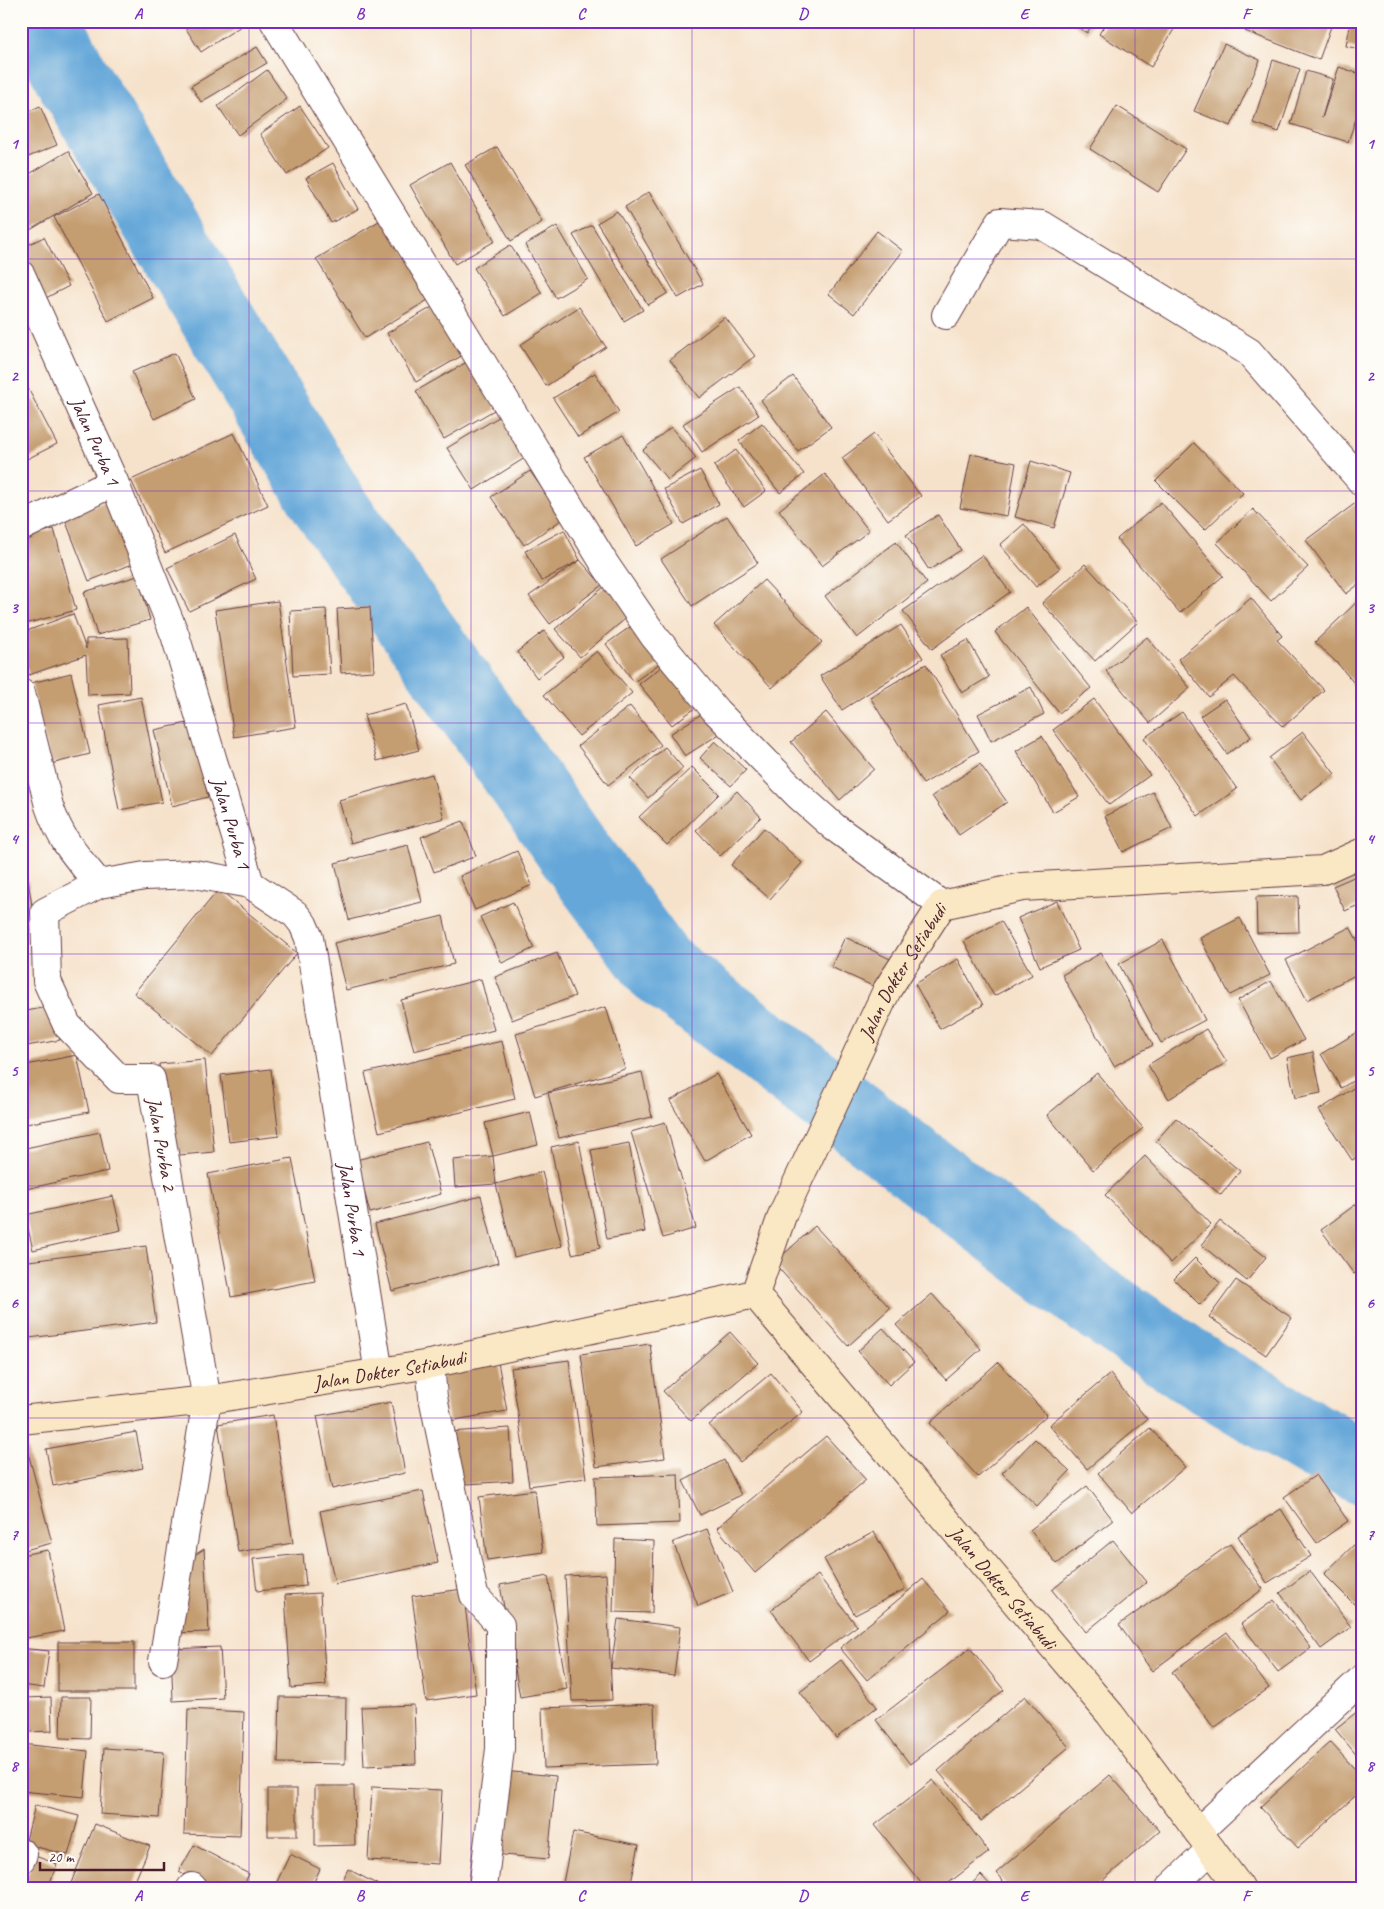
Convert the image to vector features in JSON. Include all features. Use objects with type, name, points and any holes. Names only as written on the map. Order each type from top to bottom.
[{"type":"street","points":[[274,21],[606,566],[654,636],[716,711],[798,795],[834,827],[942,905]]},
{"type":"street","points":[[946,315],[1000,222],[1042,225],[1249,352],[1363,483]]},
{"type":"street","name":"Jalan Purba 1","points":[[21,275],[114,482],[175,635],[250,884],[295,914],[303,924],[309,938],[379,1373]]},
{"type":"street","points":[[21,527],[114,482]]},
{"type":"street","points":[[21,693],[48,806],[55,824],[65,843],[99,884],[146,876],[194,874],[250,884]]},
{"type":"street","name":"Jalan Dokter Setiabudi","points":[[755,1294],[783,1213],[887,990],[942,905],[1022,887],[1323,870],[1363,852]]},
{"type":"street","name":"Jalan Purba 2","points":[[99,884],[45,912],[47,981],[67,1025],[119,1079],[151,1079],[207,1400]]},
{"type":"street","name":"Jalan Dokter Setiabudi","points":[[21,1420],[207,1400],[379,1373],[430,1364],[755,1294]]},
{"type":"street","name":"Jalan Dokter Setiabudi","points":[[755,1294],[1110,1714],[1240,1888]]},
{"type":"street","points":[[430,1364],[433,1397],[474,1595],[500,1625],[500,1749],[483,1888]]},
{"type":"street","points":[[163,1661],[207,1400]]},
{"type":"street","points":[[1170,1888],[1204,1841],[1363,1678]]},
{"type":"building","points":[[181,21],[238,21],[241,26],[201,52]]},
{"type":"building","points":[[1067,21],[1094,21],[1087,33]]},
{"type":"building","points":[[1107,21],[1179,21],[1151,67],[1099,34]]},
{"type":"building","points":[[1249,21],[1333,21],[1319,60],[1245,31]]},
{"type":"building","points":[[1351,21],[1363,21],[1363,50],[1346,46]]},
{"type":"building","points":[[1224,44],[1260,60],[1231,126],[1194,111]]},
{"type":"building","points":[[257,47],[267,63],[201,102],[191,86]]},
{"type":"building","points":[[1273,60],[1300,69],[1279,132],[1253,123]]},
{"type":"building","points":[[1339,67],[1363,75],[1363,98],[1348,142],[1291,124],[1306,71],[1333,79],[1322,118]]},
{"type":"building","points":[[267,70],[287,99],[238,135],[218,106]]},
{"type":"building","points":[[40,106],[57,145],[21,160],[21,115]]},
{"type":"building","points":[[300,106],[328,148],[287,175],[260,134]]},
{"type":"building","points":[[1117,106],[1186,149],[1158,192],[1090,149]]},
{"type":"building","points":[[497,147],[542,222],[511,241],[465,165]]},
{"type":"building","points":[[68,151],[93,193],[25,233],[21,226],[21,179]]},
{"type":"building","points":[[450,162],[495,241],[455,264],[410,185]]},
{"type":"building","points":[[333,163],[358,209],[331,223],[306,178]]},
{"type":"building","points":[[649,192],[703,284],[678,298],[625,207]]},
{"type":"building","points":[[99,194],[153,298],[108,321],[54,217]]},
{"type":"building","points":[[617,211],[668,293],[648,305],[597,223]]},
{"type":"building","points":[[384,218],[433,297],[365,338],[316,259]]},
{"type":"building","points":[[592,225],[643,310],[624,321],[573,235]]},
{"type":"building","points":[[557,226],[588,279],[556,298],[525,245]]},
{"type":"building","points":[[877,231],[903,251],[854,314],[829,294]]},
{"type":"building","points":[[44,237],[69,286],[40,301],[21,265],[21,248]]},
{"type":"building","points":[[510,245],[542,293],[505,316],[474,268]]},
{"type":"building","points":[[436,305],[465,354],[416,382],[387,333]]},
{"type":"building","points":[[579,307],[606,347],[546,386],[520,345]]},
{"type":"building","points":[[725,317],[755,356],[699,398],[670,360]]},
{"type":"building","points":[[175,353],[196,399],[154,419],[132,372]]},
{"type":"building","points":[[467,362],[496,409],[444,439],[416,391]]},
{"type":"building","points":[[595,373],[619,412],[578,437],[553,398]]},
{"type":"building","points":[[21,375],[57,444],[21,462]]},
{"type":"building","points":[[793,376],[831,427],[798,451],[761,400]]},
{"type":"building","points":[[740,387],[759,415],[702,452],[683,424]]},
{"type":"building","points":[[502,415],[528,456],[474,490],[447,448]]},
{"type":"building","points":[[762,423],[804,474],[780,493],[739,441]]},
{"type":"building","points":[[671,427],[696,458],[668,480],[643,450]]},
{"type":"building","points":[[234,433],[268,505],[165,553],[131,480]]},
{"type":"building","points":[[874,434],[921,496],[888,520],[842,458]]},
{"type":"building","points":[[623,435],[674,524],[636,546],[584,457]]},
{"type":"building","points":[[1194,443],[1243,493],[1205,530],[1156,481]]},
{"type":"building","points":[[736,450],[766,491],[744,507],[714,466]]},
{"type":"building","points":[[971,454],[1016,463],[1007,516],[960,508]]},
{"type":"building","points":[[1031,461],[1070,473],[1054,528],[1015,517]]},
{"type":"building","points":[[700,470],[719,504],[683,524],[664,489]]},
{"type":"building","points":[[530,471],[563,519],[524,545],[491,497]]},
{"type":"building","points":[[825,474],[869,531],[822,566],[779,510]]},
{"type":"building","points":[[110,500],[135,563],[89,581],[64,517]]},
{"type":"building","points":[[1161,502],[1223,576],[1180,613],[1117,539]]},
{"type":"building","points":[[1357,502],[1363,510],[1363,581],[1346,594],[1306,540]]},
{"type":"building","points":[[1253,509],[1308,567],[1271,601],[1217,543]]},
{"type":"building","points":[[938,515],[961,550],[929,570],[906,535]]},
{"type":"building","points":[[727,516],[758,563],[692,606],[661,559]]},
{"type":"building","points":[[1024,524],[1060,568],[1036,587],[1000,545]]},
{"type":"building","points":[[54,529],[76,610],[22,625],[21,538]]},
{"type":"building","points":[[564,530],[580,560],[542,581],[525,551]]},
{"type":"building","points":[[235,535],[256,579],[189,611],[167,568]]},
{"type":"building","points":[[896,542],[927,583],[857,638],[825,596]]},
{"type":"building","points":[[982,555],[1010,592],[932,649],[903,611]]},
{"type":"building","points":[[580,560],[602,585],[550,624],[529,596]]},
{"type":"building","points":[[1085,564],[1138,622],[1095,661],[1042,603]]},
{"type":"building","points":[[138,576],[150,620],[97,635],[84,592]]},
{"type":"building","points":[[764,580],[822,642],[772,688],[714,625]]},
{"type":"building","points":[[606,585],[631,614],[580,657],[555,629]]},
{"type":"building","points":[[1363,596],[1363,694],[1339,665],[1315,642]]},
{"type":"building","points":[[1251,598],[1282,636],[1277,640],[1324,690],[1283,727],[1234,676],[1209,697],[1178,659]]},
{"type":"building","points":[[278,601],[296,727],[234,737],[215,610]]},
{"type":"building","points":[[370,607],[374,671],[341,673],[337,609]]},
{"type":"building","points":[[1026,607],[1091,688],[1059,713],[995,632]]},
{"type":"building","points":[[326,609],[330,674],[293,676],[290,611]]},
{"type":"building","points":[[73,614],[86,649],[86,639],[128,638],[130,693],[88,695],[86,655],[29,675],[21,651],[21,633]]},
{"type":"building","points":[[640,620],[667,658],[634,682],[606,644]]},
{"type":"building","points":[[901,625],[923,658],[842,710],[820,676]]},
{"type":"building","points":[[544,631],[564,657],[537,678],[517,652]]},
{"type":"building","points":[[1147,637],[1190,688],[1150,723],[1106,671]]},
{"type":"building","points":[[968,640],[989,677],[962,693],[940,655]]},
{"type":"building","points":[[597,651],[632,693],[579,736],[544,695]]},
{"type":"building","points":[[665,664],[698,706],[672,725],[639,684]]},
{"type":"building","points":[[926,664],[979,751],[923,784],[870,697]]},
{"type":"building","points":[[71,673],[90,754],[51,764],[31,683]]},
{"type":"building","points":[[1031,687],[1044,714],[991,741],[978,714]]},
{"type":"building","points":[[141,697],[162,802],[119,810],[99,705]]},
{"type":"building","points":[[1094,699],[1150,775],[1109,805],[1053,730]]},
{"type":"building","points":[[1225,699],[1251,737],[1227,754],[1200,716]]},
{"type":"building","points":[[406,704],[419,750],[377,761],[364,715]]},
{"type":"building","points":[[630,706],[661,745],[608,785],[578,746]]},
{"type":"building","points":[[709,709],[724,731],[685,756],[670,734]]},
{"type":"building","points":[[826,712],[874,769],[840,800],[791,742]]},
{"type":"building","points":[[1182,712],[1237,789],[1198,816],[1144,738]]},
{"type":"building","points":[[192,722],[208,797],[172,806],[154,730]]},
{"type":"building","points":[[1303,732],[1335,774],[1301,800],[1269,758]]},
{"type":"building","points":[[1042,736],[1079,797],[1053,812],[1016,751]]},
{"type":"building","points":[[715,741],[746,770],[731,786],[700,758]]},
{"type":"building","points":[[665,747],[683,768],[648,798],[630,778]]},
{"type":"building","points":[[980,764],[1007,802],[959,835],[932,796]]},
{"type":"building","points":[[692,767],[719,794],[667,845],[639,817]]},
{"type":"building","points":[[432,774],[444,818],[351,843],[339,800]]},
{"type":"building","points":[[737,791],[761,817],[720,856],[696,830]]},
{"type":"building","points":[[1153,792],[1172,828],[1123,852],[1105,816]]},
{"type":"building","points":[[21,800],[29,826],[21,828]]},
{"type":"building","points":[[463,821],[476,856],[434,872],[421,837]]},
{"type":"building","points":[[764,828],[802,863],[770,899],[731,865]]},
{"type":"building","points":[[408,845],[422,902],[349,920],[335,863]]},
{"type":"building","points":[[21,849],[23,849],[33,912],[21,914]]},
{"type":"building","points":[[517,851],[532,885],[475,910],[460,876]]},
{"type":"building","points":[[1363,873],[1363,903],[1345,911],[1333,886]]},
{"type":"building","points":[[219,889],[297,953],[212,1056],[134,993]]},
{"type":"building","points":[[1298,896],[1299,932],[1257,933],[1256,897]]},
{"type":"building","points":[[1057,901],[1079,950],[1040,967],[1018,918]]},
{"type":"building","points":[[513,902],[534,948],[502,963],[480,917]]},
{"type":"building","points":[[443,916],[454,964],[346,990],[334,943]]},
{"type":"building","points":[[1240,918],[1270,975],[1230,995],[1200,938]]},
{"type":"building","points":[[1001,921],[1032,975],[994,996],[964,941]]},
{"type":"building","points":[[1350,927],[1363,951],[1363,971],[1307,1000],[1286,960]]},
{"type":"building","points":[[845,937],[890,959],[877,988],[831,967]]},
{"type":"building","points":[[1163,940],[1205,1020],[1161,1043],[1119,964]]},
{"type":"building","points":[[557,953],[575,996],[512,1020],[495,977]]},
{"type":"building","points":[[1101,953],[1153,1045],[1114,1066],[1062,975]]},
{"type":"building","points":[[958,959],[983,1005],[940,1029],[915,984]]},
{"type":"building","points":[[481,979],[494,1030],[414,1051],[401,1000]]},
{"type":"building","points":[[1271,981],[1304,1040],[1270,1058],[1238,1000]]},
{"type":"building","points":[[53,1006],[60,1040],[21,1047],[21,1012]]},
{"type":"building","points":[[606,1007],[625,1069],[535,1096],[516,1034]]},
{"type":"building","points":[[1206,1029],[1227,1062],[1169,1099],[1148,1065]]},
{"type":"building","points":[[1361,1030],[1363,1075],[1341,1088],[1321,1054]]},
{"type":"building","points":[[502,1041],[515,1099],[379,1132],[365,1073]]},
{"type":"building","points":[[1313,1052],[1321,1093],[1295,1098],[1287,1058]]},
{"type":"building","points":[[77,1055],[89,1112],[21,1125],[21,1066]]},
{"type":"building","points":[[205,1060],[214,1152],[168,1156],[159,1064]]},
{"type":"building","points":[[271,1069],[279,1136],[229,1142],[221,1075]]},
{"type":"building","points":[[642,1072],[652,1117],[559,1138],[548,1093]]},
{"type":"building","points":[[1097,1073],[1143,1128],[1093,1170],[1047,1115]]},
{"type":"building","points":[[716,1074],[751,1134],[705,1161],[670,1101]]},
{"type":"building","points":[[1363,1082],[1363,1154],[1352,1160],[1319,1110]]},
{"type":"building","points":[[530,1112],[538,1145],[493,1156],[485,1123]]},
{"type":"building","points":[[1176,1118],[1240,1171],[1221,1195],[1156,1141]]},
{"type":"building","points":[[665,1122],[696,1228],[663,1238],[631,1132]]},
{"type":"building","points":[[100,1132],[108,1171],[21,1190],[21,1149]]},
{"type":"building","points":[[579,1141],[600,1248],[572,1254],[551,1147]]},
{"type":"building","points":[[427,1142],[441,1194],[370,1213],[356,1160]]},
{"type":"building","points":[[629,1143],[645,1232],[607,1239],[591,1150]]},
{"type":"building","points":[[493,1156],[496,1184],[455,1187],[453,1160]]},
{"type":"building","points":[[1145,1156],[1211,1224],[1171,1263],[1105,1195]]},
{"type":"building","points":[[292,1158],[315,1281],[231,1297],[208,1174]]},
{"type":"building","points":[[542,1172],[562,1246],[514,1257],[496,1184]]},
{"type":"building","points":[[113,1196],[121,1230],[33,1250],[25,1215]]},
{"type":"building","points":[[481,1196],[498,1263],[392,1291],[375,1224]]},
{"type":"building","points":[[1363,1199],[1363,1268],[1354,1274],[1321,1230]]},
{"type":"building","points":[[1220,1221],[1266,1257],[1247,1281],[1201,1245]]},
{"type":"building","points":[[815,1226],[890,1308],[848,1346],[774,1263]]},
{"type":"building","points":[[146,1246],[156,1322],[21,1339],[21,1262]]},
{"type":"building","points":[[1195,1258],[1220,1283],[1200,1305],[1174,1279]]},
{"type":"building","points":[[1236,1280],[1292,1318],[1266,1355],[1209,1317]]},
{"type":"building","points":[[932,1294],[981,1349],[946,1380],[896,1325]]},
{"type":"building","points":[[883,1328],[914,1362],[889,1385],[858,1351]]},
{"type":"building","points":[[730,1332],[758,1363],[691,1421],[663,1391]]},
{"type":"building","points":[[650,1344],[665,1458],[596,1467],[581,1354]]},
{"type":"building","points":[[569,1360],[586,1478],[529,1486],[511,1368]]},
{"type":"building","points":[[498,1362],[507,1411],[449,1421],[441,1372]]},
{"type":"building","points":[[998,1362],[1047,1415],[978,1477],[930,1423]]},
{"type":"building","points":[[771,1373],[803,1412],[740,1462],[709,1425]]},
{"type":"building","points":[[1110,1374],[1147,1419],[1087,1469],[1049,1425]]},
{"type":"building","points":[[391,1402],[405,1473],[332,1489],[317,1416]]},
{"type":"building","points":[[273,1415],[293,1543],[238,1552],[218,1424]]},
{"type":"building","points":[[510,1428],[513,1481],[452,1485],[448,1432]]},
{"type":"building","points":[[1150,1428],[1185,1467],[1132,1513],[1098,1473]]},
{"type":"building","points":[[136,1432],[143,1468],[53,1486],[46,1449]]},
{"type":"building","points":[[826,1436],[866,1480],[755,1573],[717,1528]]},
{"type":"building","points":[[1035,1439],[1070,1471],[1037,1506],[1002,1473]]},
{"type":"building","points":[[25,1441],[52,1543],[21,1551],[21,1442]]},
{"type":"building","points":[[724,1460],[741,1495],[700,1515],[683,1481]]},
{"type":"building","points":[[678,1474],[680,1523],[597,1526],[595,1477]]},
{"type":"building","points":[[1316,1475],[1348,1521],[1317,1543],[1284,1497]]},
{"type":"building","points":[[1087,1486],[1113,1520],[1057,1564],[1030,1530]]},
{"type":"building","points":[[535,1490],[543,1552],[487,1560],[479,1497]]},
{"type":"building","points":[[423,1491],[438,1563],[335,1584],[320,1511]]},
{"type":"building","points":[[1281,1509],[1311,1556],[1267,1583],[1238,1536]]},
{"type":"building","points":[[707,1529],[733,1592],[698,1606],[673,1542]]},
{"type":"building","points":[[874,1532],[905,1589],[855,1615],[824,1559]]},
{"type":"building","points":[[1363,1536],[1363,1613],[1324,1574]]},
{"type":"building","points":[[615,1539],[654,1541],[652,1613],[613,1612]]},
{"type":"building","points":[[1113,1540],[1147,1582],[1086,1632],[1052,1590]]},
{"type":"building","points":[[1230,1544],[1263,1589],[1152,1671],[1119,1625]]},
{"type":"building","points":[[204,1549],[209,1632],[172,1633],[187,1560]]},
{"type":"building","points":[[48,1550],[64,1631],[21,1639],[21,1555]]},
{"type":"building","points":[[303,1554],[306,1586],[257,1591],[253,1559]]},
{"type":"building","points":[[1310,1571],[1351,1627],[1321,1649],[1280,1593]]},
{"type":"building","points":[[606,1574],[612,1700],[572,1701],[565,1576]]},
{"type":"building","points":[[818,1575],[857,1626],[809,1661],[771,1610]]},
{"type":"building","points":[[548,1576],[567,1689],[520,1697],[500,1585]]},
{"type":"building","points":[[923,1579],[950,1611],[867,1680],[840,1648]]},
{"type":"building","points":[[463,1589],[476,1694],[426,1701],[412,1596]]},
{"type":"building","points":[[320,1593],[326,1685],[291,1688],[285,1595]]},
{"type":"building","points":[[1274,1600],[1311,1648],[1278,1672],[1241,1624]]},
{"type":"building","points":[[618,1619],[680,1627],[674,1676],[611,1668]]},
{"type":"building","points":[[1227,1632],[1269,1688],[1214,1728],[1172,1672]]},
{"type":"building","points":[[58,1642],[134,1642],[134,1691],[58,1691]]},
{"type":"building","points":[[220,1647],[223,1698],[173,1701],[171,1649]]},
{"type":"building","points":[[21,1648],[49,1651],[44,1688],[21,1685]]},
{"type":"building","points":[[970,1648],[1004,1690],[910,1764],[876,1720]]},
{"type":"building","points":[[841,1660],[877,1707],[836,1738],[800,1692]]},
{"type":"building","points":[[1025,1696],[1069,1747],[981,1821],[938,1771]]},
{"type":"building","points":[[51,1697],[52,1731],[27,1732],[26,1698]]},
{"type":"building","points":[[61,1697],[91,1697],[90,1739],[60,1738]]},
{"type":"building","points":[[280,1697],[346,1698],[345,1764],[278,1763]]},
{"type":"building","points":[[654,1704],[656,1764],[544,1768],[542,1708]]},
{"type":"building","points":[[414,1705],[416,1764],[364,1766],[361,1707]]},
{"type":"building","points":[[1363,1707],[1363,1763],[1335,1729]]},
{"type":"building","points":[[188,1709],[244,1712],[240,1836],[184,1834]]},
{"type":"building","points":[[1330,1742],[1363,1778],[1363,1789],[1298,1848],[1260,1807]]},
{"type":"building","points":[[21,1744],[88,1751],[84,1797],[21,1791]]},
{"type":"building","points":[[104,1748],[164,1752],[159,1818],[100,1814]]},
{"type":"building","points":[[502,1771],[556,1776],[548,1859],[493,1854]]},
{"type":"building","points":[[1110,1775],[1160,1831],[1094,1888],[1009,1888],[996,1873]]},
{"type":"building","points":[[933,1780],[989,1852],[942,1888],[925,1888],[875,1825]]},
{"type":"building","points":[[315,1786],[354,1786],[355,1845],[315,1846]]},
{"type":"building","points":[[372,1787],[442,1790],[438,1864],[368,1860]]},
{"type":"building","points":[[268,1789],[297,1789],[297,1836],[268,1836]]},
{"type":"building","points":[[35,1805],[79,1816],[68,1855],[25,1844]]},
{"type":"building","points":[[95,1824],[150,1846],[132,1888],[69,1888]]},
{"type":"building","points":[[573,1832],[639,1845],[630,1888],[562,1888]]},
{"type":"building","points":[[194,1845],[249,1874],[242,1888],[208,1888],[179,1872]]},
{"type":"building","points":[[290,1854],[320,1869],[311,1888],[274,1888]]},
{"type":"building","points":[[35,1856],[57,1864],[48,1888],[22,1888]]},
{"type":"building","points":[[348,1869],[384,1888],[339,1888]]},
{"type":"building","points":[[981,1875],[993,1888],[967,1888]]},
{"type":"waterway","points":[[44,21],[72,77],[332,509],[579,859],[659,967],[1092,1299],[1205,1376],[1335,1453],[1363,1466]]}]
